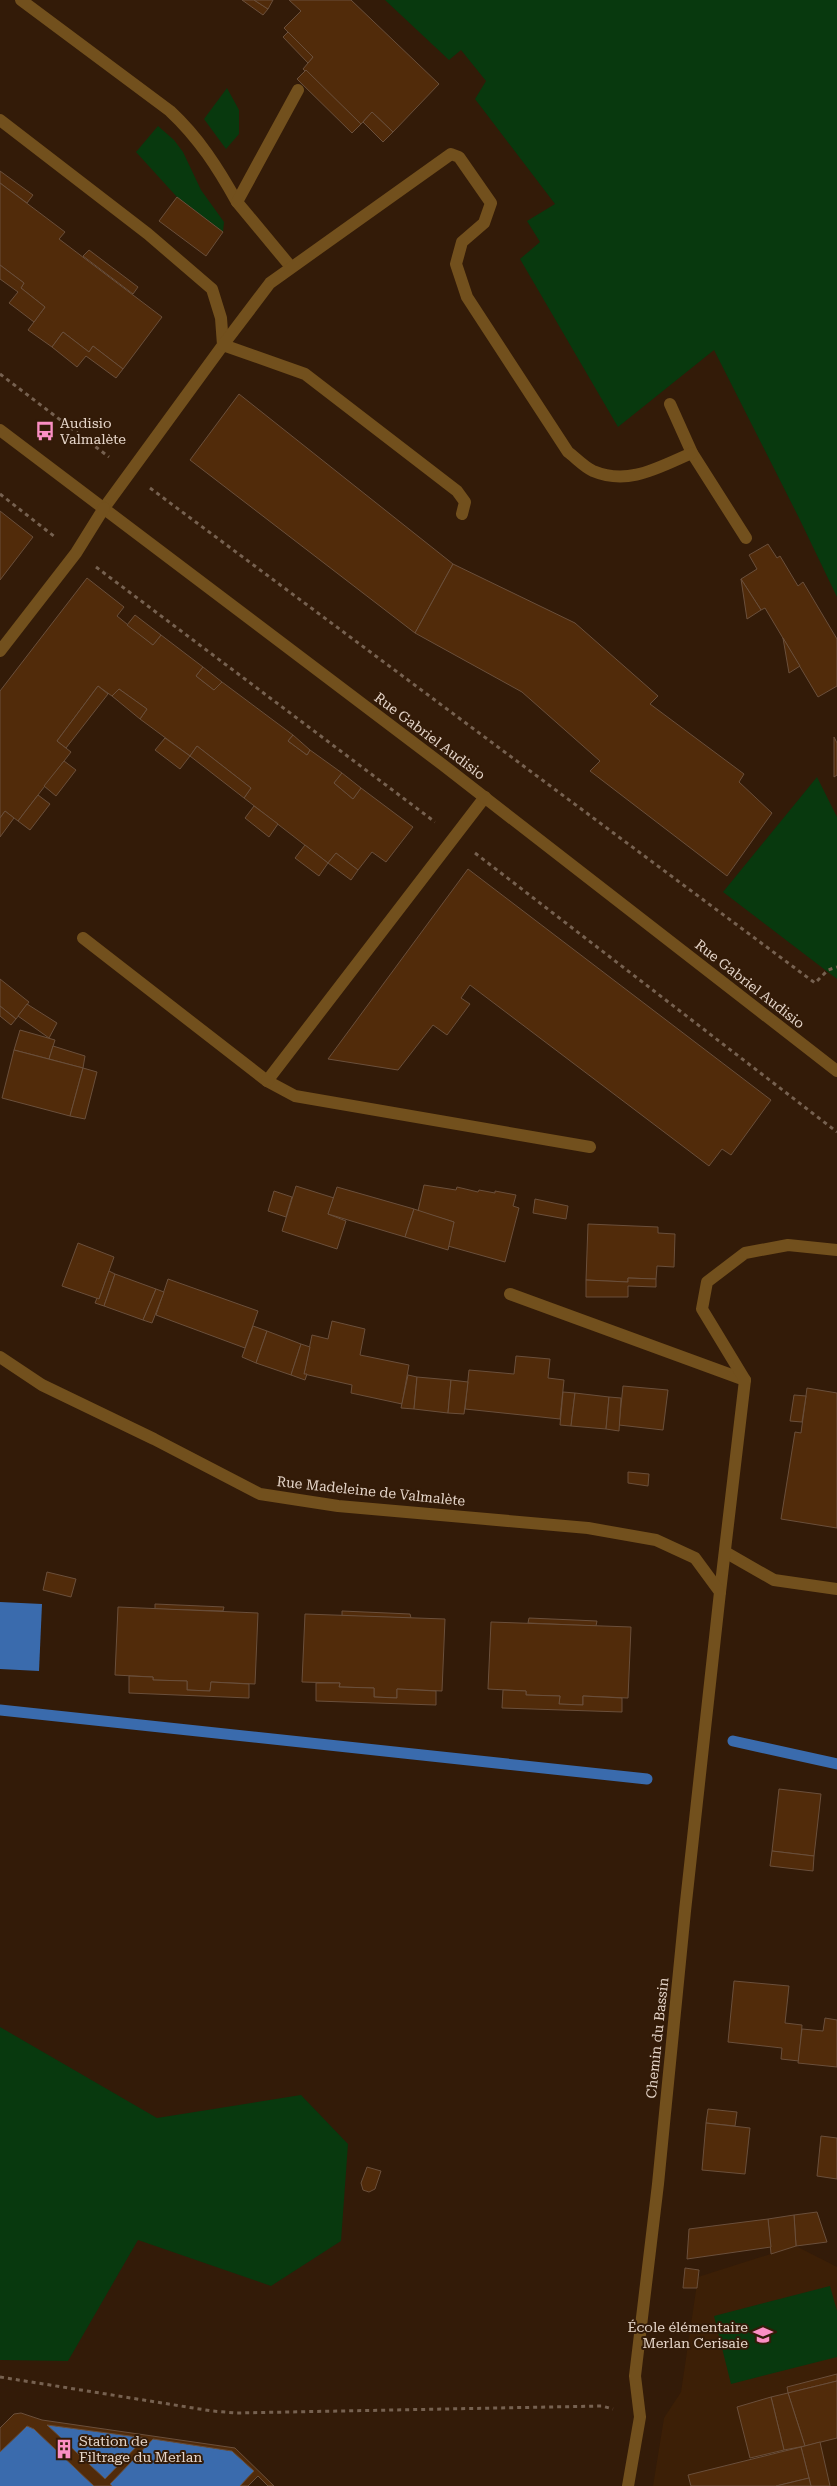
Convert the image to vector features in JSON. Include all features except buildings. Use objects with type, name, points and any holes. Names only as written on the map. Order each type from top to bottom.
[{"type":"street","points":[[21,0],[170,111],[188,128],[212,158],[237,202],[291,267]]},
{"type":"street","points":[[237,202],[298,90]]},
{"type":"street","points":[[0,120],[148,234],[212,289],[221,318],[222,346]]},
{"type":"street","points":[[0,651],[76,553],[104,508],[270,283],[451,154],[459,157],[491,203],[484,223],[462,242],[456,264],[467,297],[568,452],[592,470],[613,476],[635,476],[692,453]]},
{"type":"street","points":[[222,346],[305,374],[457,491],[465,502],[462,514]]},
{"type":"street","points":[[670,404],[692,453],[746,538]]},
{"type":"street","name":"Rue Gabriel Audisio","points":[[0,430],[485,797],[837,1071]]},
{"type":"street","points":[[267,1081],[485,797]]},
{"type":"street","points":[[83,938],[267,1081],[295,1096],[590,1147]]},
{"type":"street","points":[[745,1380],[702,1309],[707,1282],[745,1253],[788,1245],[837,1250]]},
{"type":"street","points":[[510,1294],[745,1380]]},
{"type":"street","name":"Rue Madeleine de Valmalète","points":[[0,1357],[42,1385],[154,1439],[260,1494],[338,1506],[588,1528],[656,1540],[695,1558],[720,1592]]},
{"type":"street","name":"Chemin du Bassin","points":[[628,2486],[640,2417],[635,2376],[658,2184],[686,1901],[745,1380]]},
{"type":"street","points":[[725,1552],[774,1580],[837,1589]]},
{"type":"path","points":[[0,374],[111,458]]},
{"type":"path","points":[[149,488],[815,983],[828,970],[837,967]]},
{"type":"path","points":[[0,494],[54,536]]},
{"type":"path","points":[[0,2377],[212,2411],[236,2413],[602,2406],[640,2417]]},
{"type":"shaded area","name":"École élémentaire Merlan Cerisaie","points":[[796,2246],[837,2267],[837,2486],[653,2486],[664,2418],[681,2392],[698,2277]]},
{"type":"green space","points":[[385,0],[837,0],[837,597],[714,350],[618,427],[520,259],[540,242],[527,221],[555,204],[475,99],[486,81],[461,50],[449,60]]},
{"type":"green space","points":[[227,88],[239,110],[239,134],[226,149],[204,119]]},
{"type":"green space","points":[[158,126],[174,140],[183,152],[201,190],[224,222],[223,232],[177,197],[136,152]]},
{"type":"green space","points":[[817,777],[837,817],[837,979],[723,892]]},
{"type":"green space","points":[[0,2027],[157,2118],[301,2095],[348,2144],[341,2241],[271,2286],[138,2240],[68,2361],[0,2360]]},
{"type":"green space","points":[[830,2286],[837,2311],[837,2357],[731,2384],[714,2316]]},
{"type":"water","points":[[0,1602],[42,1604],[39,1671],[0,1669]]},
{"type":"water","points":[[47,2425],[145,2438],[105,2479]]},
{"type":"water","points":[[27,2426],[34,2429],[94,2486],[0,2486],[0,2452]]},
{"type":"water","points":[[153,2439],[232,2451],[254,2471],[240,2486],[112,2486],[110,2484]]},
{"type":"waterway","points":[[0,1710],[647,1779]]},
{"type":"waterway","points":[[733,1741],[837,1764]]},
{"type":"place","name":"Audisio Valmalète","points":[[45,431]]},
{"type":"place","name":"École élémentaire Merlan Cerisaie","points":[[763,2335]]},
{"type":"place","name":"Station de Filtrage du Merlan","points":[[64,2449]]}]
